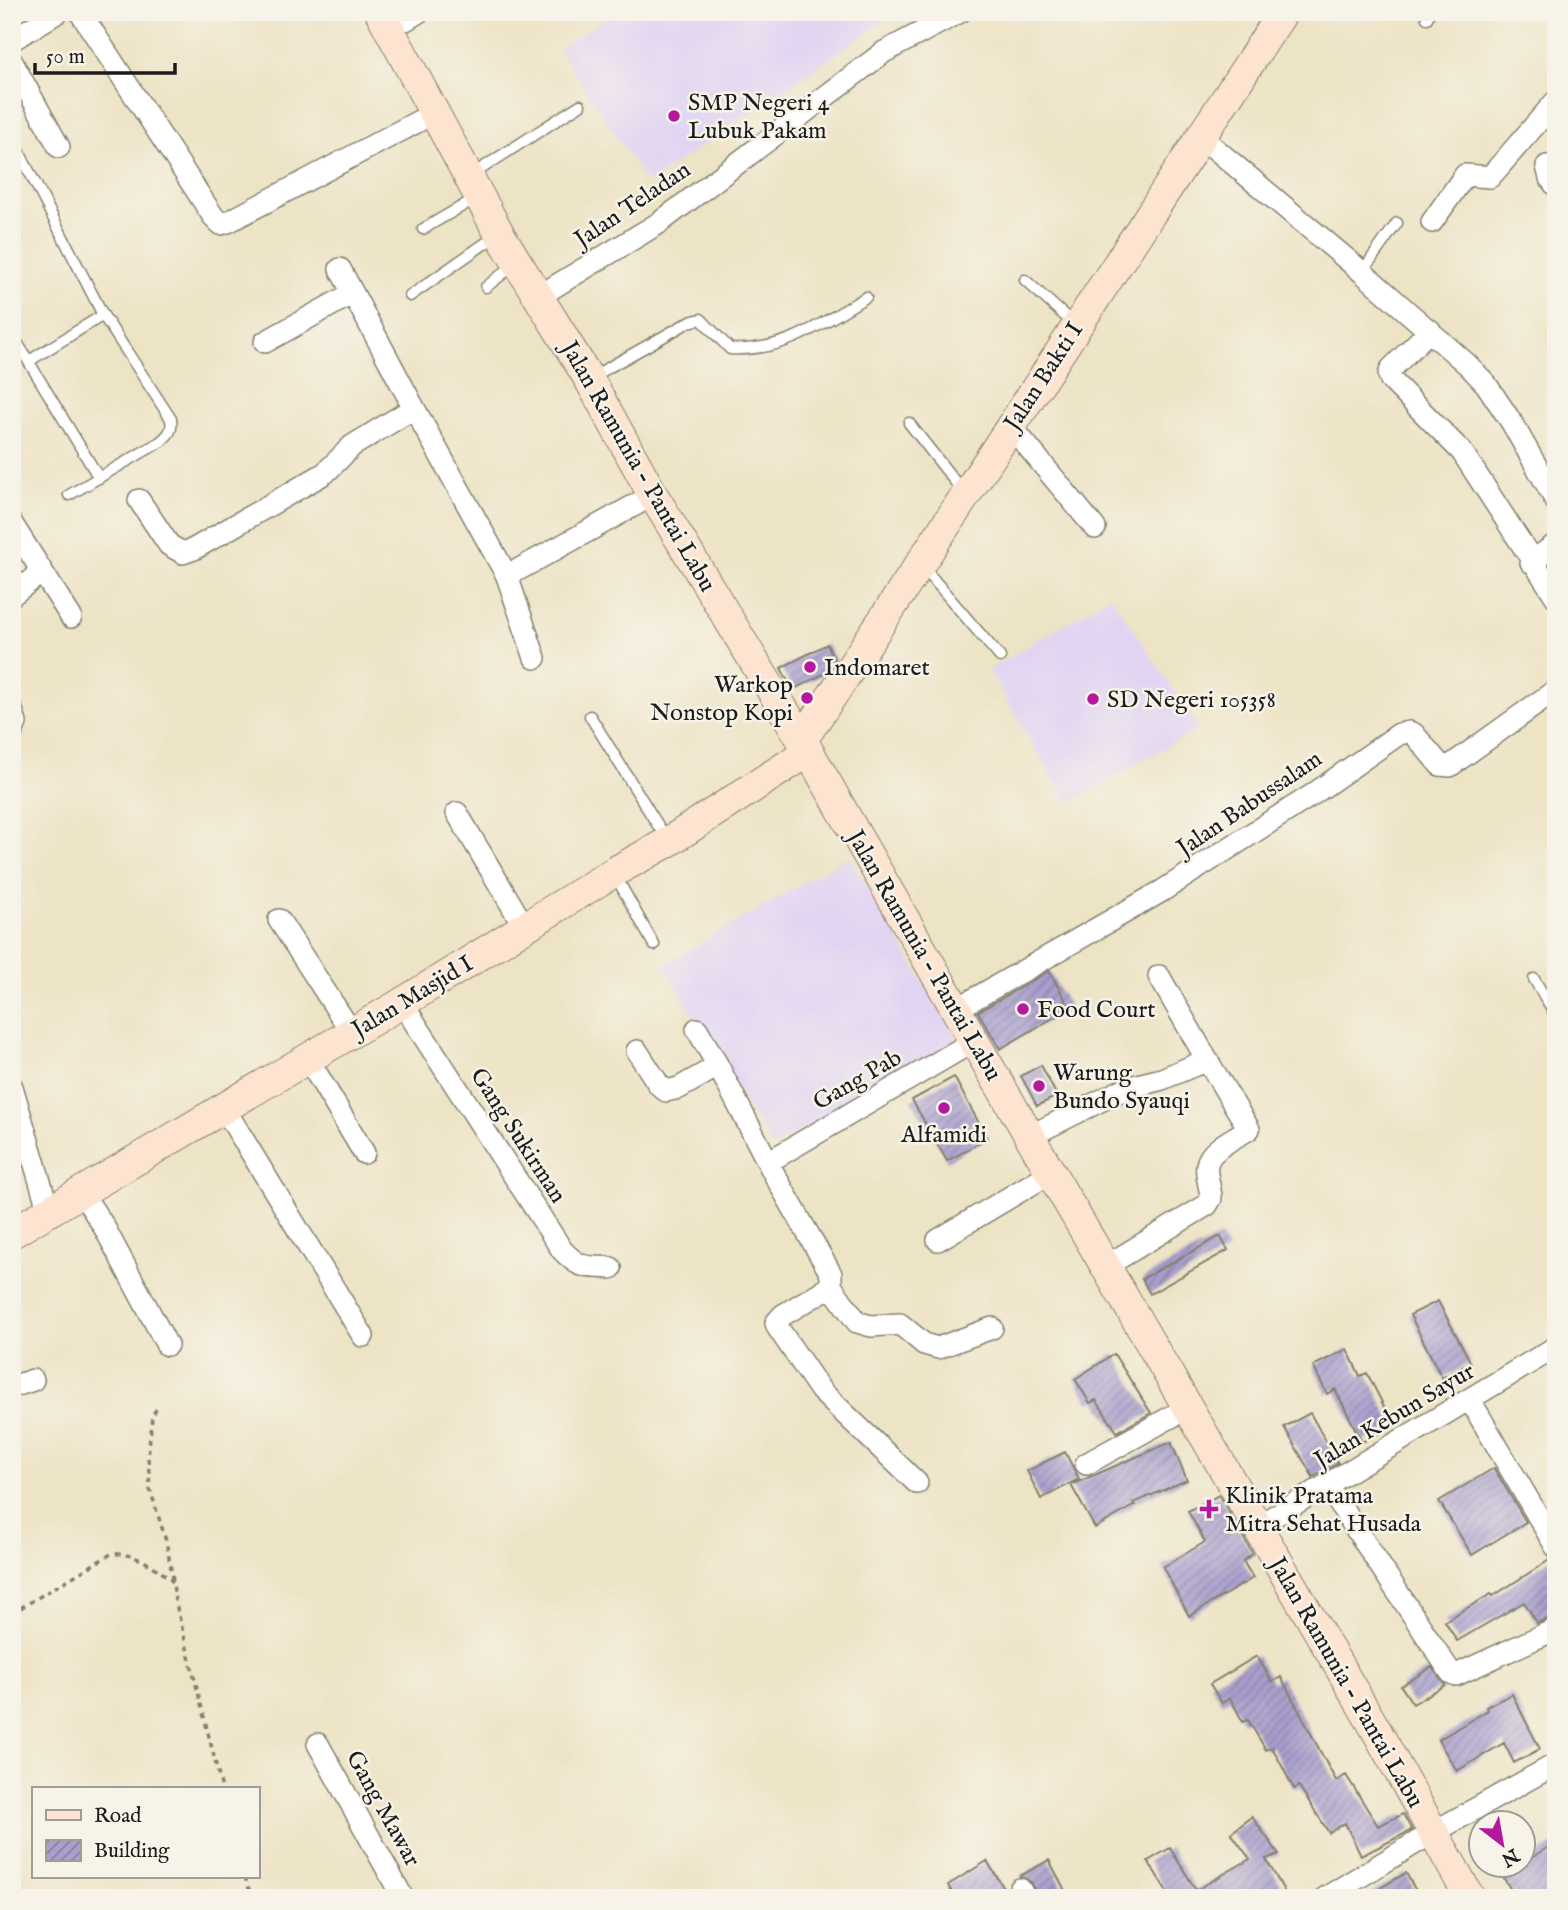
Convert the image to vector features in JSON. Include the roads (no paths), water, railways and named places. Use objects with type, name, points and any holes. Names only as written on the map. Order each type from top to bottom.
[{"type":"main road","name":"Jalan Ramunia - Pantai Labu","points":[[380,12],[499,233],[589,379],[653,495],[805,746],[955,1010],[1375,1728],[1470,1898]]},
{"type":"main road","name":"Jalan Bakti I","points":[[805,746],[1010,425],[1283,12]]},
{"type":"main road","name":"Jalan Masjid I","points":[[12,1233],[352,1033],[614,872],[668,842],[805,746]]},
{"type":"street","points":[[12,40],[58,12]]},
{"type":"street","points":[[80,12],[213,216],[221,223],[228,222],[434,113]]},
{"type":"street","name":"Jalan Teladan","points":[[539,296],[659,223],[884,52],[960,12]]},
{"type":"street","points":[[12,62],[59,146]]},
{"type":"street","points":[[1432,222],[1465,175],[1490,177],[1556,102]]},
{"type":"street","points":[[1200,138],[1430,330],[1486,384],[1512,423],[1556,501]]},
{"type":"street","points":[[1547,166],[1550,178],[1556,186]]},
{"type":"street","points":[[340,269],[507,576],[535,658]]},
{"type":"street","points":[[264,342],[353,293]]},
{"type":"street","points":[[1430,330],[1391,369],[1391,380],[1462,452],[1556,597]]},
{"type":"street","points":[[139,500],[169,545],[183,553],[325,473],[352,446],[414,408]]},
{"type":"street","points":[[1010,425],[1095,528]]},
{"type":"street","points":[[507,576],[653,495]]},
{"type":"street","points":[[12,524],[71,617]]},
{"type":"street","points":[[1531,562],[1556,544]]},
{"type":"street","points":[[12,595],[24,587],[40,569]]},
{"type":"street","name":"Jalan Babussalam","points":[[955,1010],[1162,891],[1312,795],[1399,734],[1414,734],[1440,765],[1450,766],[1556,690]]},
{"type":"street","points":[[12,710],[16,723],[12,732]]},
{"type":"street","points":[[457,813],[524,928]]},
{"type":"street","points":[[279,920],[352,1033]]},
{"type":"street","points":[[1106,1266],[1207,1205],[1211,1198],[1206,1167],[1209,1159],[1249,1129],[1159,976]]},
{"type":"street","name":"Gang Sukirman","points":[[402,1003],[562,1250],[574,1263],[581,1266],[611,1268]]},
{"type":"street","points":[[697,1029],[831,1274],[831,1286],[857,1322],[871,1326],[900,1324],[930,1347],[946,1347],[992,1328]]},
{"type":"street","name":"Gang Pab","points":[[768,1162],[974,1041]]},
{"type":"street","points":[[637,1051],[659,1085],[668,1091],[718,1066]]},
{"type":"street","points":[[308,1059],[364,1153]]},
{"type":"street","points":[[1030,1136],[1126,1088],[1162,1079],[1207,1060]]},
{"type":"street","points":[[12,1087],[49,1212]]},
{"type":"street","points":[[224,1108],[363,1336]]},
{"type":"street","points":[[938,1240],[1052,1172]]},
{"type":"street","points":[[81,1192],[103,1225],[167,1345]]},
{"type":"street","points":[[831,1286],[783,1315],[776,1323],[778,1328],[821,1391],[917,1483]]},
{"type":"street","name":"Jalan Kebun Sayur","points":[[1258,1526],[1556,1347]]},
{"type":"street","points":[[12,1387],[33,1380]]},
{"type":"street","points":[[1470,1400],[1556,1547]]},
{"type":"street","points":[[1086,1464],[1189,1408]]},
{"type":"street","points":[[1327,1485],[1451,1674],[1456,1675],[1556,1629]]},
{"type":"street","name":"Gang Mawar","points":[[318,1744],[403,1898]]},
{"type":"street","points":[[1325,1898],[1432,1833],[1556,1764]]},
{"type":"lane","points":[[396,12],[401,23],[408,25],[429,12]]},
{"type":"lane","points":[[423,229],[580,105]]},
{"type":"lane","points":[[12,138],[103,315],[171,419],[172,425],[170,432],[160,442],[69,495]]},
{"type":"lane","points":[[1362,272],[1397,223]]},
{"type":"lane","points":[[410,296],[499,233]]},
{"type":"lane","points":[[486,287],[518,263]]},
{"type":"lane","points":[[1025,280],[1076,326]]},
{"type":"lane","points":[[589,379],[689,322],[701,319],[730,349],[749,350],[796,339],[866,297]]},
{"type":"lane","points":[[29,361],[103,315]]},
{"type":"lane","points":[[12,334],[99,478]]},
{"type":"lane","points":[[909,423],[966,495]]},
{"type":"lane","points":[[921,565],[1000,657]]},
{"type":"lane","points":[[590,716],[668,842]]},
{"type":"lane","points":[[614,872],[654,945]]},
{"type":"lane","points":[[1534,979],[1556,1016]]},
{"type":"place","name":"SMP Negeri 4 Lubuk Pakam","points":[[674,116]]},
{"type":"place","name":"Indomaret","points":[[810,667]]},
{"type":"place","name":"Warkop Nonstop Kopi","points":[[807,698]]},
{"type":"place","name":"SD Negeri 105358","points":[[1093,699]]},
{"type":"place","name":"Food Court","points":[[1023,1009]]},
{"type":"place","name":"Warung Bundo Syauqi","points":[[1039,1086]]},
{"type":"place","name":"Alfamidi","points":[[944,1108]]},
{"type":"place","name":"Klinik Pratama Mitra Sehat Husada","points":[[1209,1509]]}]
